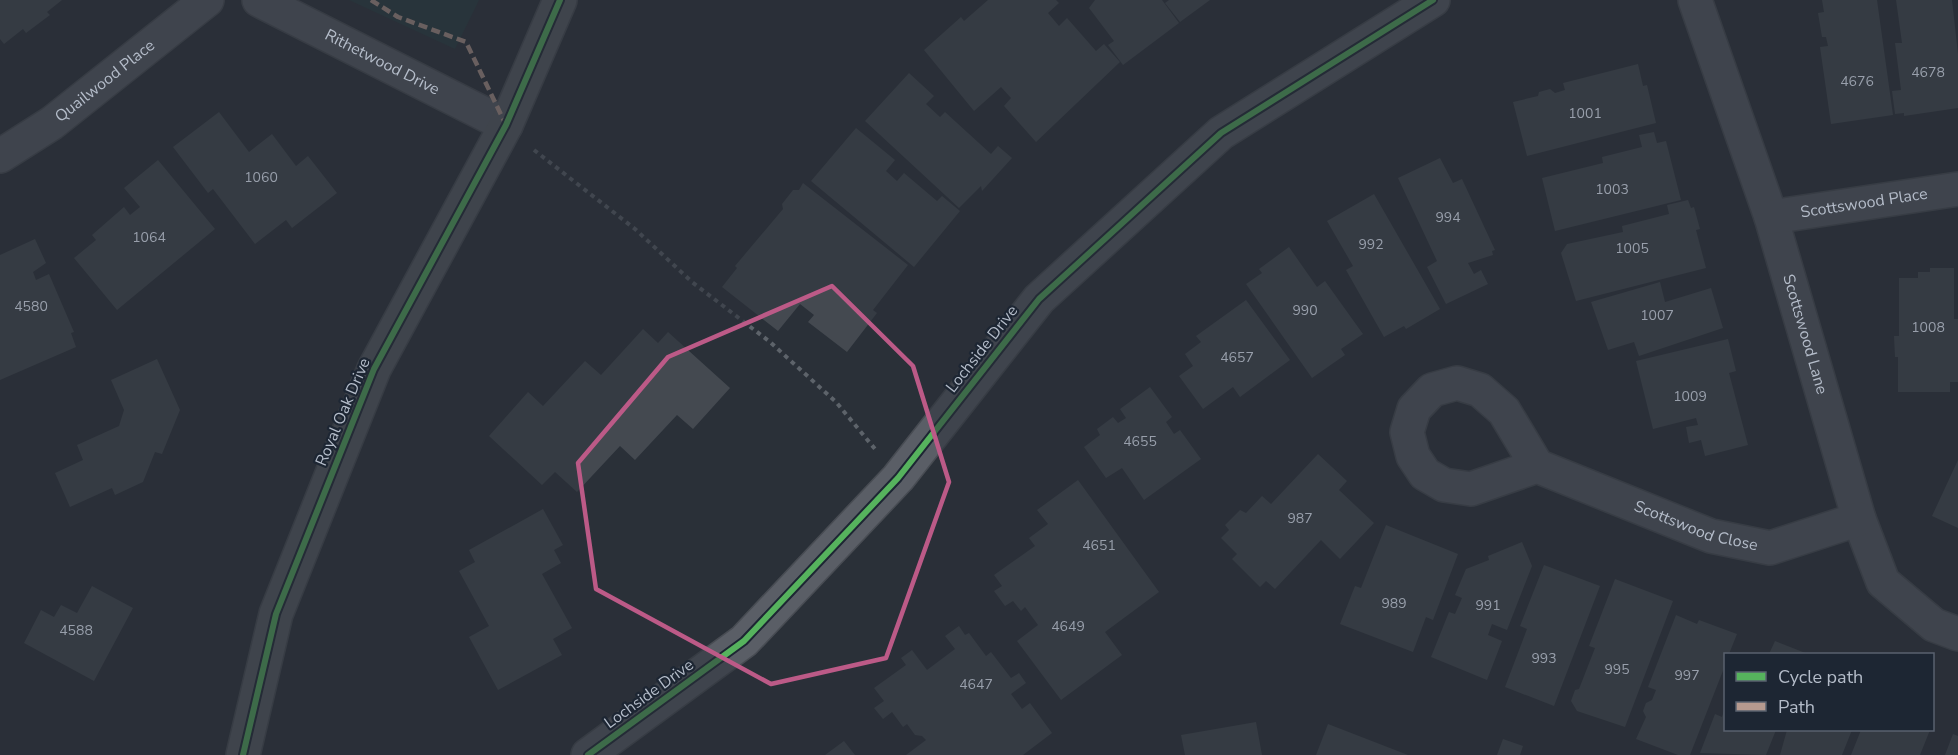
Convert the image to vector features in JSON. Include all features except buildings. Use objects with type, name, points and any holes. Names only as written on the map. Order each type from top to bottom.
[{"type":"main road","name":"Royal Oak Drive","points":[[243,755],[276,614],[374,369],[506,125],[560,0]]},
{"type":"street","name":"Quailwood Place","points":[[0,156],[52,123],[207,0]]},
{"type":"street","name":"Rithetwood Drive","points":[[259,0],[506,125]]},
{"type":"street","name":"Lochside Drive","points":[[588,755],[744,641],[898,478],[1039,299],[1221,133],[1433,0]]},
{"type":"street","name":"Scottswood Lane","points":[[1695,0],[1771,217],[1859,519],[1883,582],[1934,625],[1958,634]]},
{"type":"street","name":"Scottswood Place","points":[[1771,217],[1958,189]]},
{"type":"street","name":"Scottswood Close","points":[[1537,466],[1711,536],[1770,548],[1859,519]]},
{"type":"path","points":[[506,125],[549,164],[635,229],[692,282],[770,342],[828,394],[898,478]]},
{"type":"highlighted area","points":[[832,286],[913,366],[949,482],[886,658],[771,684],[596,589],[578,463],[668,357]]},
{"type":"green space","points":[[349,0],[479,0],[455,49]]},
{"type":"marked path","points":[[371,0],[398,17],[466,42],[506,125]]},
{"type":"cycle path","points":[[243,755],[276,614],[374,369],[506,125],[560,0]]},
{"type":"cycle path","points":[[588,755],[744,641],[898,478],[1039,299],[1221,133],[1433,0]]}]
